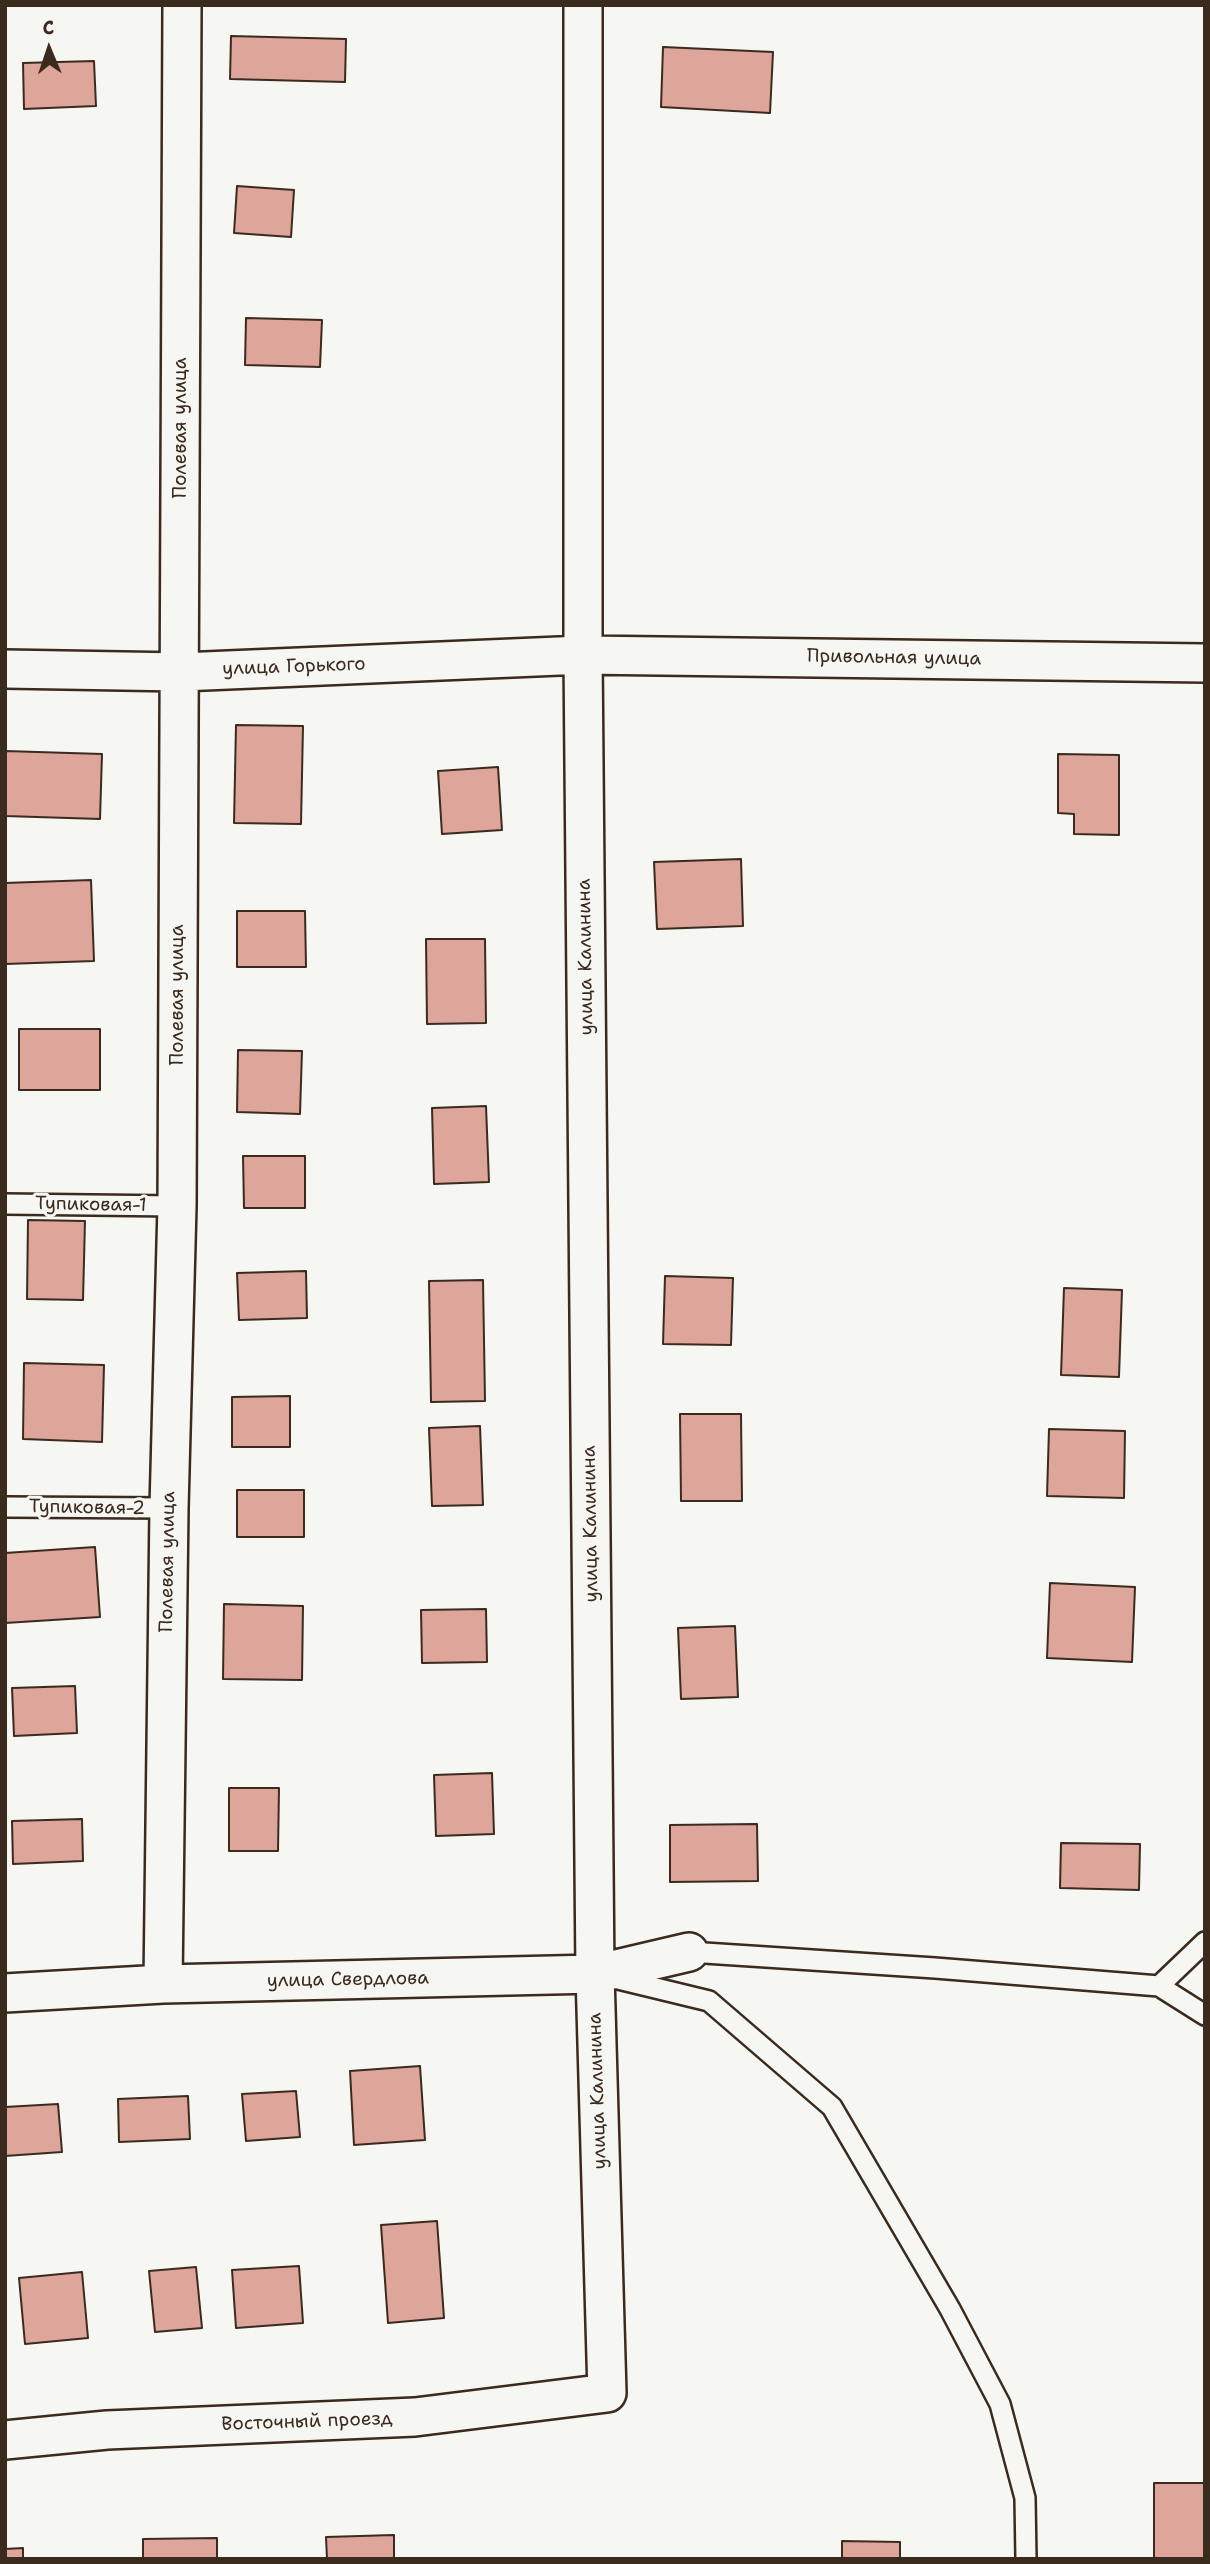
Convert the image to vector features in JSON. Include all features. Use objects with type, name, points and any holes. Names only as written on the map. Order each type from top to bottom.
[{"type":"street","name":"Полевая улица","points":[[163,1984],[169,1508],[177,1206],[182,5]]},
{"type":"street","name":"улица Калинина","points":[[583,5],[583,655],[595,1974],[607,2393]]},
{"type":"street","name":"улица Горького","points":[[5,669],[181,672],[583,655]]},
{"type":"street","name":"Привольная улица","points":[[583,655],[1205,663]]},
{"type":"street","name":"улица Свердлова","points":[[5,1993],[163,1984],[595,1974],[690,1952]]},
{"type":"street","name":"Восточный проезд","points":[[5,2441],[107,2430],[415,2417],[607,2393]]},
{"type":"lane","name":"Тупиковая-1","points":[[5,1204],[177,1206]]},
{"type":"lane","name":"Тупиковая-2","points":[[5,1507],[169,1508]]},
{"type":"lane","points":[[1159,1986],[1205,1942]]},
{"type":"lane","points":[[690,1952],[1159,1986],[1205,2015]]},
{"type":"lane","points":[[595,1974],[709,2001],[832,2107],[950,2309],[1000,2404],[1026,2498],[1026,2559]]},
{"type":"building","points":[[231,36],[346,39],[345,82],[230,79]]},
{"type":"building","points":[[663,47],[773,52],[770,113],[661,107]]},
{"type":"building","points":[[94,61],[96,106],[24,109],[23,63]]},
{"type":"building","points":[[237,186],[294,190],[291,237],[234,233]]},
{"type":"building","points":[[246,318],[322,320],[320,367],[245,365]]},
{"type":"building","points":[[236,725],[303,726],[301,824],[234,823]]},
{"type":"building","points":[[5,751],[102,754],[100,819],[5,816]]},
{"type":"building","points":[[1058,754],[1119,755],[1119,835],[1074,834],[1074,814],[1058,813]]},
{"type":"building","points":[[498,767],[502,830],[442,834],[438,771]]},
{"type":"building","points":[[741,859],[743,926],[657,929],[654,862]]},
{"type":"building","points":[[91,880],[94,961],[5,964],[5,883]]},
{"type":"building","points":[[237,911],[305,911],[306,967],[237,967]]},
{"type":"building","points":[[426,939],[485,939],[486,1023],[427,1024]]},
{"type":"building","points":[[19,1029],[100,1029],[100,1090],[19,1090]]},
{"type":"building","points":[[238,1050],[302,1051],[300,1114],[237,1112]]},
{"type":"building","points":[[486,1106],[489,1182],[434,1184],[432,1108]]},
{"type":"building","points":[[243,1156],[305,1156],[305,1208],[244,1208]]},
{"type":"building","points":[[28,1220],[85,1221],[83,1300],[27,1299]]},
{"type":"building","points":[[306,1271],[307,1318],[239,1320],[237,1273]]},
{"type":"building","points":[[665,1276],[733,1278],[731,1345],[663,1344]]},
{"type":"building","points":[[483,1280],[485,1401],[431,1402],[429,1281]]},
{"type":"building","points":[[1064,1288],[1122,1290],[1119,1377],[1061,1375]]},
{"type":"building","points":[[24,1363],[104,1365],[102,1442],[23,1439]]},
{"type":"building","points":[[290,1396],[290,1447],[232,1447],[232,1397]]},
{"type":"building","points":[[680,1414],[741,1414],[742,1501],[681,1501]]},
{"type":"building","points":[[480,1426],[483,1505],[432,1506],[429,1428]]},
{"type":"building","points":[[1049,1429],[1125,1431],[1124,1498],[1047,1496]]},
{"type":"building","points":[[237,1490],[304,1490],[304,1537],[237,1537]]},
{"type":"building","points":[[95,1547],[100,1617],[5,1623],[5,1553]]},
{"type":"building","points":[[1050,1583],[1135,1587],[1132,1662],[1047,1658]]},
{"type":"building","points":[[224,1604],[303,1606],[302,1680],[223,1679]]},
{"type":"building","points":[[486,1609],[487,1662],[422,1663],[421,1610]]},
{"type":"building","points":[[735,1626],[738,1697],[681,1699],[678,1628]]},
{"type":"building","points":[[75,1686],[77,1733],[14,1736],[12,1688]]},
{"type":"building","points":[[492,1773],[494,1834],[436,1836],[434,1775]]},
{"type":"building","points":[[229,1788],[279,1788],[278,1851],[229,1851]]},
{"type":"building","points":[[82,1819],[83,1861],[13,1864],[12,1821]]},
{"type":"building","points":[[757,1824],[758,1881],[670,1882],[670,1825]]},
{"type":"building","points":[[1061,1843],[1140,1844],[1139,1890],[1060,1888]]},
{"type":"building","points":[[420,2066],[425,2140],[354,2145],[350,2071]]},
{"type":"building","points":[[296,2091],[300,2137],[246,2141],[242,2094]]},
{"type":"building","points":[[188,2096],[190,2139],[119,2142],[118,2099]]},
{"type":"building","points":[[58,2104],[62,2152],[5,2156],[5,2107]]},
{"type":"building","points":[[437,2221],[444,2318],[388,2323],[381,2225]]},
{"type":"building","points":[[299,2266],[303,2323],[236,2328],[232,2270]]},
{"type":"building","points":[[196,2267],[202,2328],[155,2332],[149,2271]]},
{"type":"building","points":[[82,2272],[88,2338],[25,2344],[19,2278]]},
{"type":"building","points":[[1154,2483],[1205,2483],[1205,2559],[1154,2559]]},
{"type":"building","points":[[394,2535],[394,2559],[327,2559],[326,2537]]},
{"type":"building","points":[[217,2538],[217,2559],[143,2559],[143,2539]]},
{"type":"building","points":[[842,2541],[900,2542],[900,2559],[842,2559]]},
{"type":"building","points":[[23,2548],[23,2559],[5,2559],[5,2549]]}]
